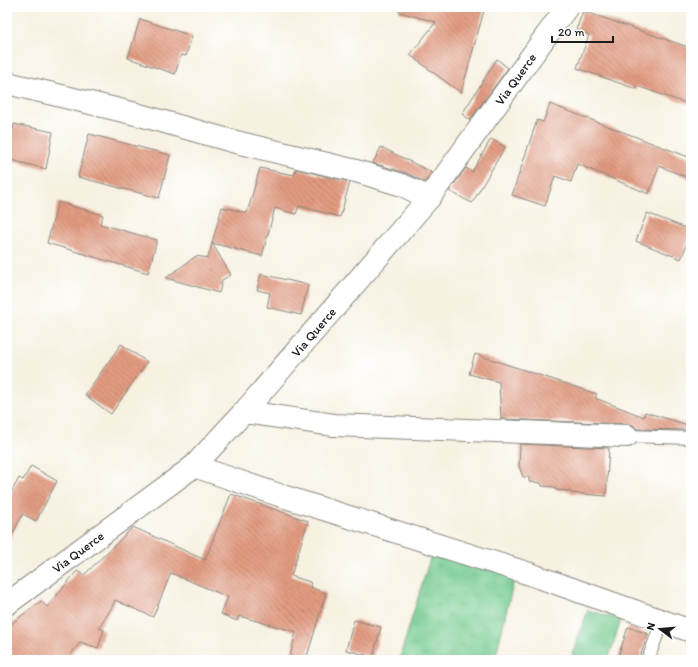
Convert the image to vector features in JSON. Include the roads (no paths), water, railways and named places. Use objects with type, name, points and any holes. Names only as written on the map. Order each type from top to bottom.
[{"type":"street","name":"Via Querce","points":[[7,604],[194,466],[244,412],[429,198],[567,7]]},
{"type":"street","points":[[7,83],[136,114],[232,142],[356,171],[402,185],[429,198]]},
{"type":"street","points":[[244,412],[334,425],[627,436]]},
{"type":"street","points":[[194,466],[279,495],[530,574],[691,631]]},
{"type":"lane","points":[[627,436],[691,438]]},
{"type":"lane","points":[[648,660],[662,621]]}]
